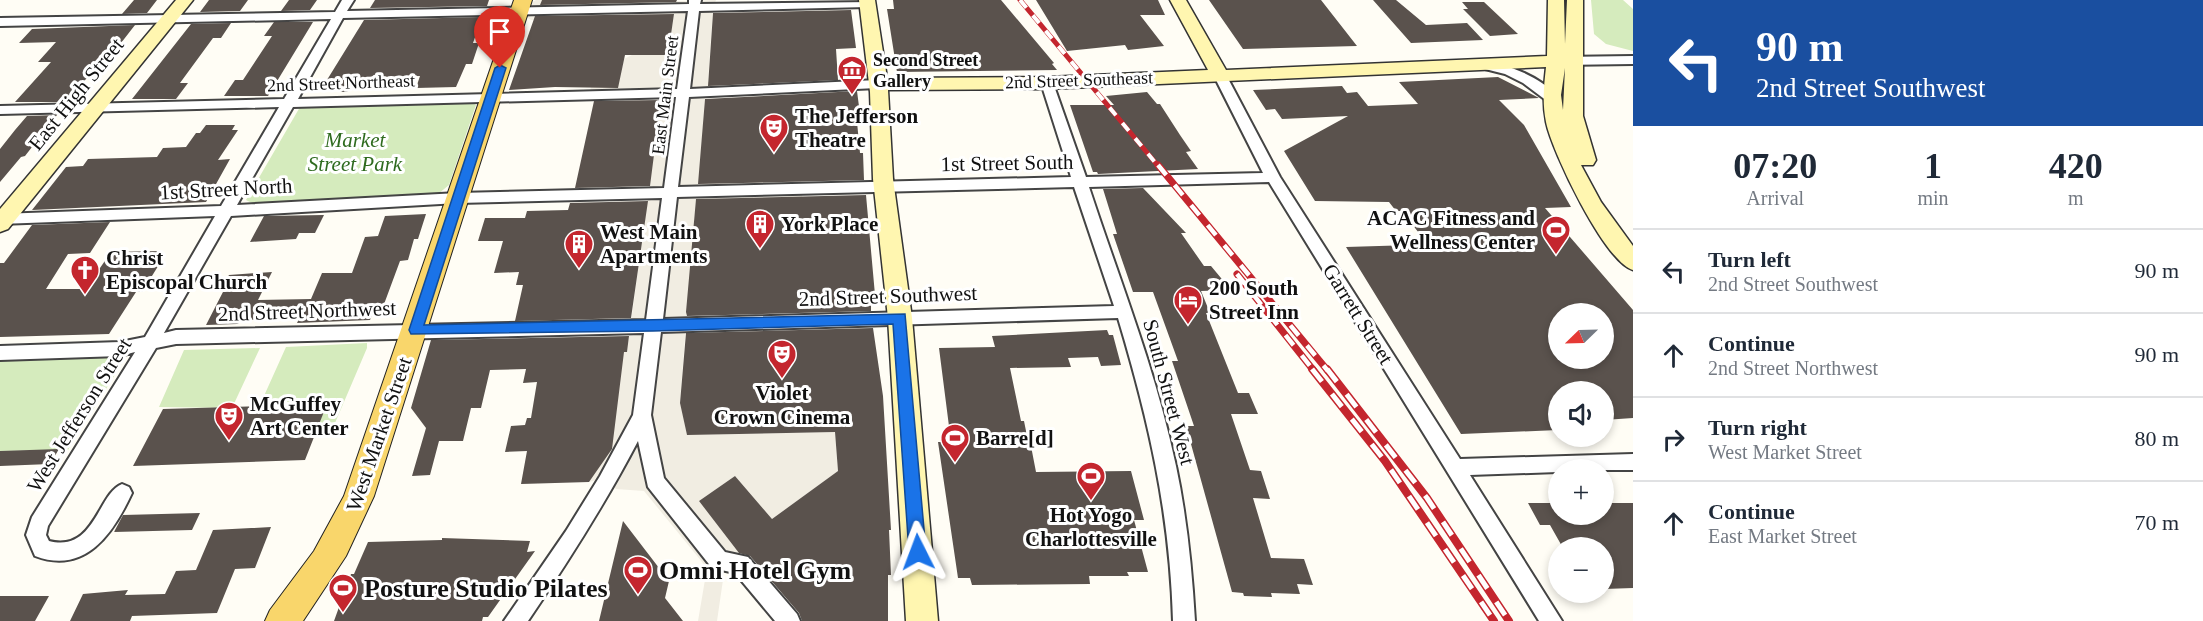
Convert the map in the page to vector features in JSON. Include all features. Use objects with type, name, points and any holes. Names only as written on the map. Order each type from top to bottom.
[{"type":"main road","name":"West Market Street","points":[[282,621],[310,587],[352,514],[416,330],[521,5]]},
{"type":"street","name":"East High Street","points":[[1,221],[185,0]]},
{"type":"street","name":"West Jefferson Street","points":[[122,493],[107,521],[87,543],[62,552],[42,549],[36,535],[39,523],[150,343],[348,0]]},
{"type":"street","name":"Garrett Street","points":[[1178,0],[1273,177],[1551,621]]},
{"type":"street","points":[[1556,0],[1573,116],[1583,155],[1618,216],[1633,235]]},
{"type":"street","points":[[1575,0],[1566,61],[1552,98],[1559,133],[1575,175],[1612,235],[1633,262]]},
{"type":"street","points":[[0,22],[339,16],[521,5],[765,6],[868,2],[877,84],[884,187],[900,318],[922,621]]},
{"type":"street","name":"East Main Street","points":[[642,415],[695,4]]},
{"type":"street","name":"2nd Street Southeast","points":[[684,93],[877,84],[1047,83],[1219,74],[1633,60]]},
{"type":"street","name":"2nd Street Southeast","points":[[1474,64],[1494,67],[1514,74],[1534,84],[1552,98]]},
{"type":"street","name":"South Street West","points":[[1047,83],[1124,312],[1165,455],[1178,529],[1184,586],[1184,621]]},
{"type":"street","name":"2nd Street Northeast","points":[[0,110],[684,93]]},
{"type":"street","name":"1st Street South","points":[[670,194],[1273,177]]},
{"type":"street","name":"1st Street North","points":[[1,221],[459,198],[670,194]]},
{"type":"street","name":"2nd Street Southwest","points":[[653,326],[1124,312]]},
{"type":"street","name":"2nd Street Northwest","points":[[0,353],[120,349],[176,337],[653,326]]},
{"type":"street","points":[[515,621],[573,538],[607,482],[642,415]]},
{"type":"street","points":[[642,415],[655,481],[719,561],[741,564],[789,621]]},
{"type":"street","points":[[1453,467],[1633,462]]},
{"type":"green space","points":[[1591,0],[1623,0],[1633,9],[1633,51],[1606,44],[1594,34]]},
{"type":"green space","name":"Market Street Park","points":[[473,103],[476,105],[449,185],[438,194],[252,203],[246,200],[300,107]]},
{"type":"green space","points":[[367,343],[367,348],[335,423],[319,424],[326,404],[259,407],[286,347]]},
{"type":"green space","points":[[260,348],[232,408],[159,407],[184,350]]},
{"type":"green space","points":[[123,357],[124,360],[68,450],[0,451],[0,361]]},
{"type":"shaded area","points":[[542,0],[541,5],[716,0],[713,9],[708,82],[856,80],[857,91],[705,96],[699,183],[801,180],[802,197],[696,199],[680,402],[687,435],[835,432],[838,471],[772,519],[735,476],[699,501],[795,621],[744,575],[724,573],[717,621],[698,621],[707,568],[644,491],[616,489],[604,478],[589,482],[624,352],[627,352],[661,98],[588,98],[591,87],[619,81],[624,59],[632,55],[668,54],[674,14],[536,15],[534,20],[531,20],[526,17],[531,3]]},
{"type":"building","points":[[134,0],[157,0],[147,13],[122,14]]},
{"type":"building","points":[[209,0],[248,0],[240,11],[200,12]]},
{"type":"building","points":[[289,0],[317,0],[310,10],[281,11]]},
{"type":"building","points":[[375,0],[489,0],[487,6],[370,8]]},
{"type":"building","points":[[542,0],[677,0],[676,2],[540,5]]},
{"type":"building","points":[[893,0],[1001,0],[1054,63],[1052,64],[1057,70],[897,72],[887,9],[894,9]]},
{"type":"building","points":[[1036,0],[1158,0],[1165,15],[1140,15],[1164,46],[1128,50],[1125,45],[1067,51]]},
{"type":"building","points":[[1209,0],[1321,0],[1357,46],[1243,49]]},
{"type":"building","points":[[1373,0],[1396,0],[1426,25],[1467,23],[1483,40],[1411,43]]},
{"type":"building","points":[[1462,2],[1484,2],[1518,34],[1490,36],[1463,9],[1468,9]]},
{"type":"building","points":[[851,10],[856,48],[836,49],[838,80],[708,86],[713,13]]},
{"type":"building","points":[[674,14],[668,55],[625,55],[618,88],[555,87],[509,90],[535,16]]},
{"type":"building","points":[[482,17],[473,43],[479,43],[472,64],[466,64],[456,87],[416,88],[420,76],[375,77],[371,87],[357,87],[346,92],[339,92],[335,88],[322,88],[364,20]]},
{"type":"building","points":[[274,22],[313,22],[268,96],[224,96],[235,80],[243,80],[272,36],[264,36]]},
{"type":"building","points":[[231,23],[221,38],[213,38],[180,83],[188,83],[176,99],[132,99],[191,24]]},
{"type":"building","points":[[135,25],[67,102],[15,102],[51,62],[38,62],[56,42],[19,43],[32,29]]},
{"type":"building","points":[[1498,77],[1539,98],[1499,100],[1524,125],[1571,207],[1545,208],[1633,310],[1633,418],[1614,419],[1614,381],[1548,381],[1548,430],[1461,434],[1346,247],[1412,245],[1410,242],[1425,241],[1402,211],[1396,211],[1389,202],[1315,201],[1284,151],[1348,116],[1282,119],[1275,109],[1266,110],[1253,90],[1342,86],[1347,93],[1357,92],[1368,106],[1418,104],[1399,82]]},
{"type":"building","points":[[857,91],[861,122],[857,122],[860,153],[863,153],[864,180],[698,184],[705,99]]},
{"type":"building","points":[[1147,92],[1157,104],[1160,104],[1191,151],[1186,152],[1198,169],[1098,174],[1093,172],[1070,105],[1114,105],[1106,96]]},
{"type":"building","points":[[661,100],[650,186],[575,188],[594,101]]},
{"type":"building","points":[[57,115],[25,156],[21,157],[0,182],[0,149],[15,130],[27,116]]},
{"type":"building","points":[[206,125],[235,125],[232,130],[238,130],[218,160],[230,159],[206,202],[32,210],[66,167],[83,166],[88,159],[157,157],[163,148],[186,147],[196,133],[200,133]]},
{"type":"building","points":[[1143,188],[1186,233],[1181,233],[1204,266],[1211,266],[1231,290],[1201,291],[1210,313],[1206,313],[1238,393],[1249,393],[1258,414],[1231,414],[1250,470],[1261,471],[1270,499],[1253,498],[1271,558],[1304,559],[1313,585],[1297,584],[1300,594],[1271,593],[1272,597],[1244,596],[1243,593],[1232,592],[1186,426],[1194,426],[1172,361],[1178,361],[1153,292],[1133,292],[1113,234],[1117,234],[1103,189]]},
{"type":"building","points":[[866,195],[876,306],[871,306],[871,311],[687,316],[696,199]]},
{"type":"building","points":[[648,201],[631,318],[515,321],[523,285],[516,285],[519,272],[494,273],[503,241],[478,241],[485,218],[525,218],[527,211],[568,210],[570,203]]},
{"type":"building","points":[[426,214],[418,239],[414,239],[408,260],[400,261],[380,315],[372,315],[370,320],[297,323],[299,319],[245,320],[237,324],[206,325],[224,290],[220,290],[229,275],[272,272],[258,300],[311,299],[322,273],[352,273],[365,237],[378,236],[385,216]]},
{"type":"building","points":[[324,215],[315,233],[299,233],[296,239],[250,242],[264,216]]},
{"type":"building","points":[[110,222],[90,253],[68,254],[46,289],[82,289],[85,284],[89,284],[111,252],[163,251],[161,255],[165,255],[142,292],[136,292],[109,334],[0,337],[0,263],[4,263],[32,225]]},
{"type":"building","points":[[873,328],[883,396],[891,530],[889,530],[891,575],[888,575],[888,621],[802,621],[799,613],[750,556],[739,553],[699,501],[735,476],[772,519],[838,471],[835,432],[687,435],[680,403],[686,333]]},
{"type":"building","points":[[1107,330],[1109,335],[1113,335],[1121,365],[1101,366],[1098,357],[1068,358],[1071,367],[1010,368],[1021,421],[1024,421],[1028,441],[1030,441],[1036,472],[1131,471],[1144,520],[1134,520],[1148,572],[1127,572],[1129,576],[1089,576],[1090,584],[972,585],[970,578],[958,578],[938,442],[951,442],[939,348],[995,347],[992,336]]},
{"type":"building","points":[[629,336],[627,352],[624,352],[612,449],[589,482],[521,484],[527,451],[505,452],[511,426],[525,425],[527,418],[531,418],[537,382],[523,383],[526,369],[490,370],[481,408],[471,408],[463,441],[439,441],[430,475],[412,476],[426,428],[411,408],[431,340]]},
{"type":"building","name":"McGuffey Art Center","points":[[327,404],[305,460],[133,466],[163,409]]},
{"type":"building","points":[[59,449],[50,464],[0,466],[0,451]]},
{"type":"building","points":[[1528,503],[1548,503],[1548,525],[1540,525]]},
{"type":"building","points":[[1614,503],[1633,503],[1633,588],[1614,589],[1614,537],[1557,537],[1550,525],[1614,525]]},
{"type":"building","points":[[200,513],[192,530],[114,532],[123,515]]},
{"type":"building","points":[[623,521],[669,581],[665,598],[683,621],[599,621]]},
{"type":"building","points":[[271,527],[255,568],[235,569],[217,613],[132,616],[130,621],[70,621],[83,594],[128,590],[125,595],[165,594],[176,571],[196,570],[213,530]]},
{"type":"building","points":[[442,538],[530,541],[527,552],[535,551],[488,617],[483,617],[482,621],[334,621],[351,574],[354,574],[368,542],[442,540]]},
{"type":"building","points":[[0,596],[49,596],[35,621],[0,621]]},
{"type":"railway","points":[[1020,0],[1159,167]]},
{"type":"railway","points":[[1158,165],[1328,371]]},
{"type":"railway","points":[[1237,274],[1314,371]]},
{"type":"railway","points":[[1312,369],[1385,461],[1494,621]]},
{"type":"railway","points":[[1327,369],[1427,498],[1509,621]]},
{"type":"place","name":"Second Street Gallery","points":[[852,96]]},
{"type":"place","name":"The Jefferson Theatre","points":[[774,154]]},
{"type":"place","name":"York Place","points":[[760,250]]},
{"type":"place","name":"ACAC Fitness and Wellness Center","points":[[1556,256]]},
{"type":"place","name":"West Main Apartments","points":[[579,270]]},
{"type":"place","name":"Christ Episcopal Church","points":[[85,296]]},
{"type":"place","name":"200 South Street Inn","points":[[1188,326]]},
{"type":"place","name":"Violet Crown Cinema","points":[[782,380]]},
{"type":"place","name":"McGuffey Art Center","points":[[229,442]]},
{"type":"place","name":"Barre[d]","points":[[955,464]]},
{"type":"place","name":"Hot Yogo Charlottesville","points":[[1091,502]]},
{"type":"place","name":"Omni Hotel Gym","points":[[638,596]]},
{"type":"place","name":"Posture Studio Pilates","points":[[343,614]]},
{"type":"route","points":[[500,68],[416,330],[653,326],[900,318],[918,552]]}]
